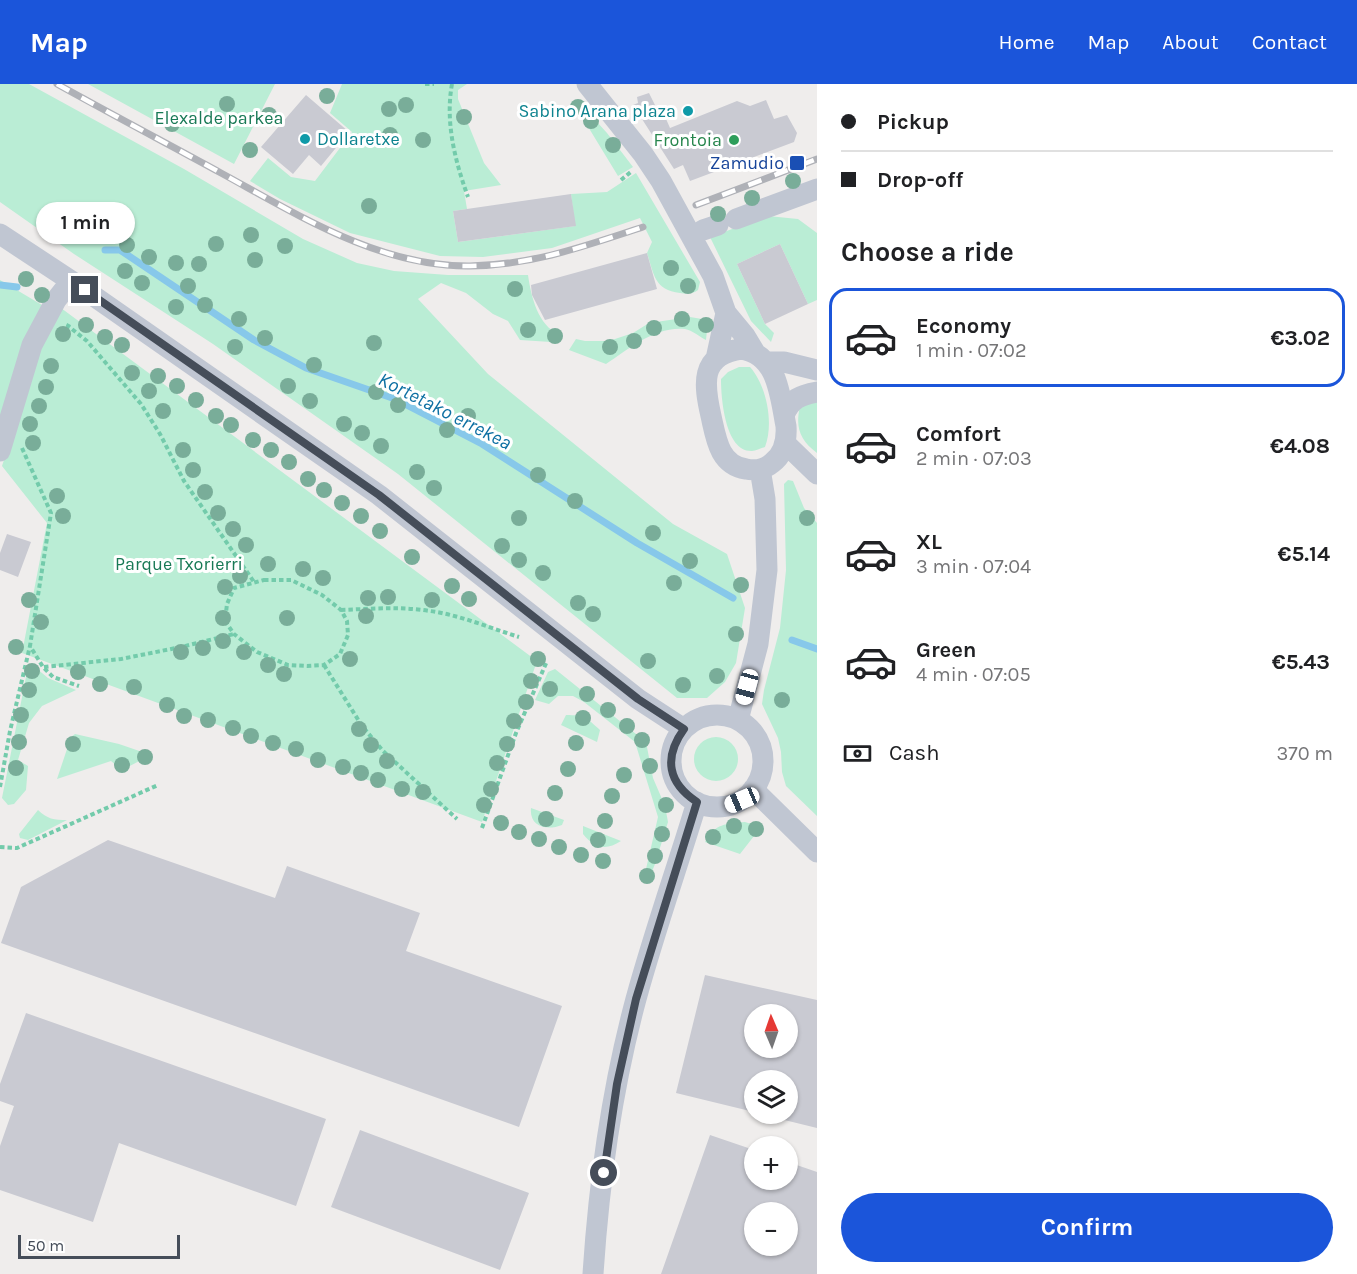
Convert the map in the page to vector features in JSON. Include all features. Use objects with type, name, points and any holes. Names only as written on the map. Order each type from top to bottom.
[{"type":"street","points":[[587,84],[639,149],[661,181],[713,276],[726,313],[774,376],[784,416],[786,444],[778,458],[770,465],[760,469],[742,469],[728,461],[720,450],[705,383],[707,374],[716,359],[726,313]]},
{"type":"street","points":[[719,224],[817,189]]},
{"type":"street","points":[[0,234],[379,495],[638,699],[684,729]]},
{"type":"street","points":[[0,451],[32,345],[56,300],[71,281]]},
{"type":"street","points":[[716,359],[733,350],[817,370]]},
{"type":"street","points":[[784,416],[789,403],[802,395],[817,392]]},
{"type":"street","points":[[786,444],[817,474]]},
{"type":"street","points":[[738,720],[758,644],[767,570],[765,499],[760,469]]},
{"type":"street","points":[[709,715],[724,715],[738,720],[749,728],[762,751],[763,765],[760,778],[742,800],[712,807],[697,802],[685,794],[676,783],[671,769],[671,755],[675,741],[695,720],[709,715]]},
{"type":"street","points":[[753,789],[817,852]]},
{"type":"street","points":[[593,1274],[617,1084],[636,999],[697,802]]},
{"type":"path","points":[[425,84],[434,84]]},
{"type":"path","points":[[452,84],[448,105],[456,164],[468,197]]},
{"type":"path","points":[[69,318],[68,326],[87,341],[141,404],[160,434],[184,481],[254,582]]},
{"type":"path","points":[[0,787],[30,645],[51,513],[18,438]]},
{"type":"path","points":[[291,580],[322,595],[341,610],[347,621],[348,636],[340,654],[324,665],[288,665],[257,652],[234,634],[225,621],[227,604],[234,588],[254,582],[291,580]]},
{"type":"path","points":[[341,610],[393,608],[430,611],[462,618],[519,638]]},
{"type":"path","points":[[43,667],[121,659],[234,634]]},
{"type":"path","points":[[30,645],[43,667],[53,676],[79,686]]},
{"type":"path","points":[[482,828],[516,733],[547,661]]},
{"type":"path","points":[[324,665],[362,726],[383,751],[457,819]]},
{"type":"path","points":[[0,847],[17,848],[158,785]]},
{"type":"green space","points":[[0,84],[29,84],[184,169],[303,239],[357,263],[394,271],[448,275],[528,275],[531,292],[541,317],[552,330],[559,334],[551,342],[520,340],[508,321],[493,314],[466,293],[441,283],[418,299],[488,374],[673,524],[727,554],[745,608],[736,663],[725,682],[707,698],[677,698],[398,474],[213,344],[74,254],[0,202]]},
{"type":"green space","name":"Elexalde parkea","points":[[88,84],[275,84],[234,164]]},
{"type":"green space","points":[[342,84],[467,84],[458,90],[458,99],[484,163],[501,185],[464,191],[467,209],[453,211],[458,242],[575,226],[571,194],[607,192],[636,173],[700,282],[698,290],[680,293],[660,285],[656,280],[647,253],[652,242],[640,218],[552,248],[483,257],[440,256],[350,233],[280,199],[250,181],[268,158],[291,177],[315,181],[352,132],[330,113]]},
{"type":"green space","points":[[577,100],[607,133],[633,167],[618,176],[573,102]]},
{"type":"green space","points":[[768,216],[798,219],[817,233],[817,300],[808,304],[780,244],[737,264],[765,324],[774,333],[771,342],[751,321],[710,237]]},
{"type":"green space","points":[[0,280],[47,308],[0,429]]},
{"type":"green space","name":"Parque Txorierri","points":[[61,308],[537,661],[482,822],[22,653],[47,523],[2,466],[44,336]]},
{"type":"green space","points":[[690,317],[708,320],[706,340],[685,329],[663,331],[643,340],[606,364],[569,350],[576,339],[609,341],[633,333],[649,323]]},
{"type":"green space","points":[[739,367],[750,367],[756,375],[765,395],[769,417],[765,447],[754,451],[743,449],[736,443],[726,422],[721,379],[728,372]]},
{"type":"green space","points":[[817,397],[817,453],[806,443],[800,433],[798,421],[800,406]]},
{"type":"green space","points":[[788,480],[793,481],[804,508],[817,523],[817,816],[786,786],[778,738],[762,704],[780,628],[786,570],[784,484]]},
{"type":"green space","points":[[28,667],[36,668],[48,678],[76,690],[42,706],[29,723],[18,760],[28,766],[26,790],[14,804],[8,805],[2,798]]},
{"type":"green space","points":[[555,669],[646,742],[653,778],[665,806],[668,822],[649,879],[643,882],[658,817],[635,742],[573,696],[558,696],[549,704],[535,700],[548,672]]},
{"type":"green space","points":[[566,715],[581,717],[596,726],[600,730],[597,742],[561,725]]},
{"type":"green space","points":[[75,734],[119,744],[151,755],[122,770],[111,761],[57,779],[71,737]]},
{"type":"green space","points":[[716,737],[732,743],[738,759],[732,775],[716,781],[700,775],[694,759],[700,743]]},
{"type":"green space","points":[[531,808],[564,820],[562,825],[551,828],[540,826],[533,820]]},
{"type":"green space","points":[[38,810],[51,818],[67,820],[28,840],[20,838],[19,834]]},
{"type":"green space","points":[[745,822],[761,827],[740,854],[705,842],[717,828]]},
{"type":"green space","points":[[583,826],[621,841],[605,847],[596,845],[583,834]]},
{"type":"building","name":"Frontoia","points":[[649,93],[656,107],[660,105],[670,128],[737,101],[750,106],[766,100],[774,119],[787,115],[797,133],[794,142],[690,181],[683,165],[674,169],[633,105],[638,103],[637,97]]},
{"type":"building","name":"Dollaretxe","points":[[306,95],[349,132],[321,166],[309,155],[293,174],[261,147]]},
{"type":"building","points":[[571,194],[576,226],[458,242],[453,211]]},
{"type":"building","points":[[780,244],[808,304],[765,324],[737,264]]},
{"type":"building","points":[[647,253],[657,289],[545,320],[532,295],[531,285]]},
{"type":"building","points":[[7,534],[31,542],[18,577],[0,570],[0,553]]},
{"type":"building","points":[[108,840],[275,898],[287,866],[420,913],[406,951],[562,1006],[519,1127],[1,943],[21,887]]},
{"type":"building","points":[[705,975],[817,1000],[817,1128],[798,1123],[798,1070],[744,1070],[744,1110],[676,1093]]},
{"type":"building","points":[[26,1013],[326,1119],[296,1206],[119,1143],[93,1222],[0,1190],[0,1146],[14,1106],[0,1101],[0,1084]]},
{"type":"building","points":[[360,1130],[529,1193],[500,1270],[331,1207]]},
{"type":"building","points":[[710,1135],[744,1147],[744,1190],[798,1190],[798,1165],[817,1172],[817,1274],[661,1274]]},
{"type":"waterway","name":"Kortetako errekea","points":[[105,250],[120,250],[254,340],[306,368],[395,399],[482,444],[637,543],[733,598]]},
{"type":"waterway","name":"Kortetako errekea","points":[[0,285],[17,287]]},
{"type":"waterway","name":"Kortetako errekea","points":[[792,640],[817,649]]},
{"type":"railway","points":[[57,84],[310,221],[341,236],[404,258],[437,264],[493,265],[558,253],[643,227]]},
{"type":"railway","points":[[696,205],[817,159]]},
{"type":"place","name":"Sabino Arana plaza","points":[[688,111]]},
{"type":"place","name":"Dollaretxe","points":[[305,139]]},
{"type":"place","name":"Frontoia","points":[[734,140]]},
{"type":"place","name":"Zamudio","points":[[797,163]]},
{"type":"route","points":[[85,290],[379,495],[638,699],[684,729],[675,741],[671,755],[671,769],[676,783],[685,794],[697,802],[636,999],[617,1084],[604,1173]]}]
